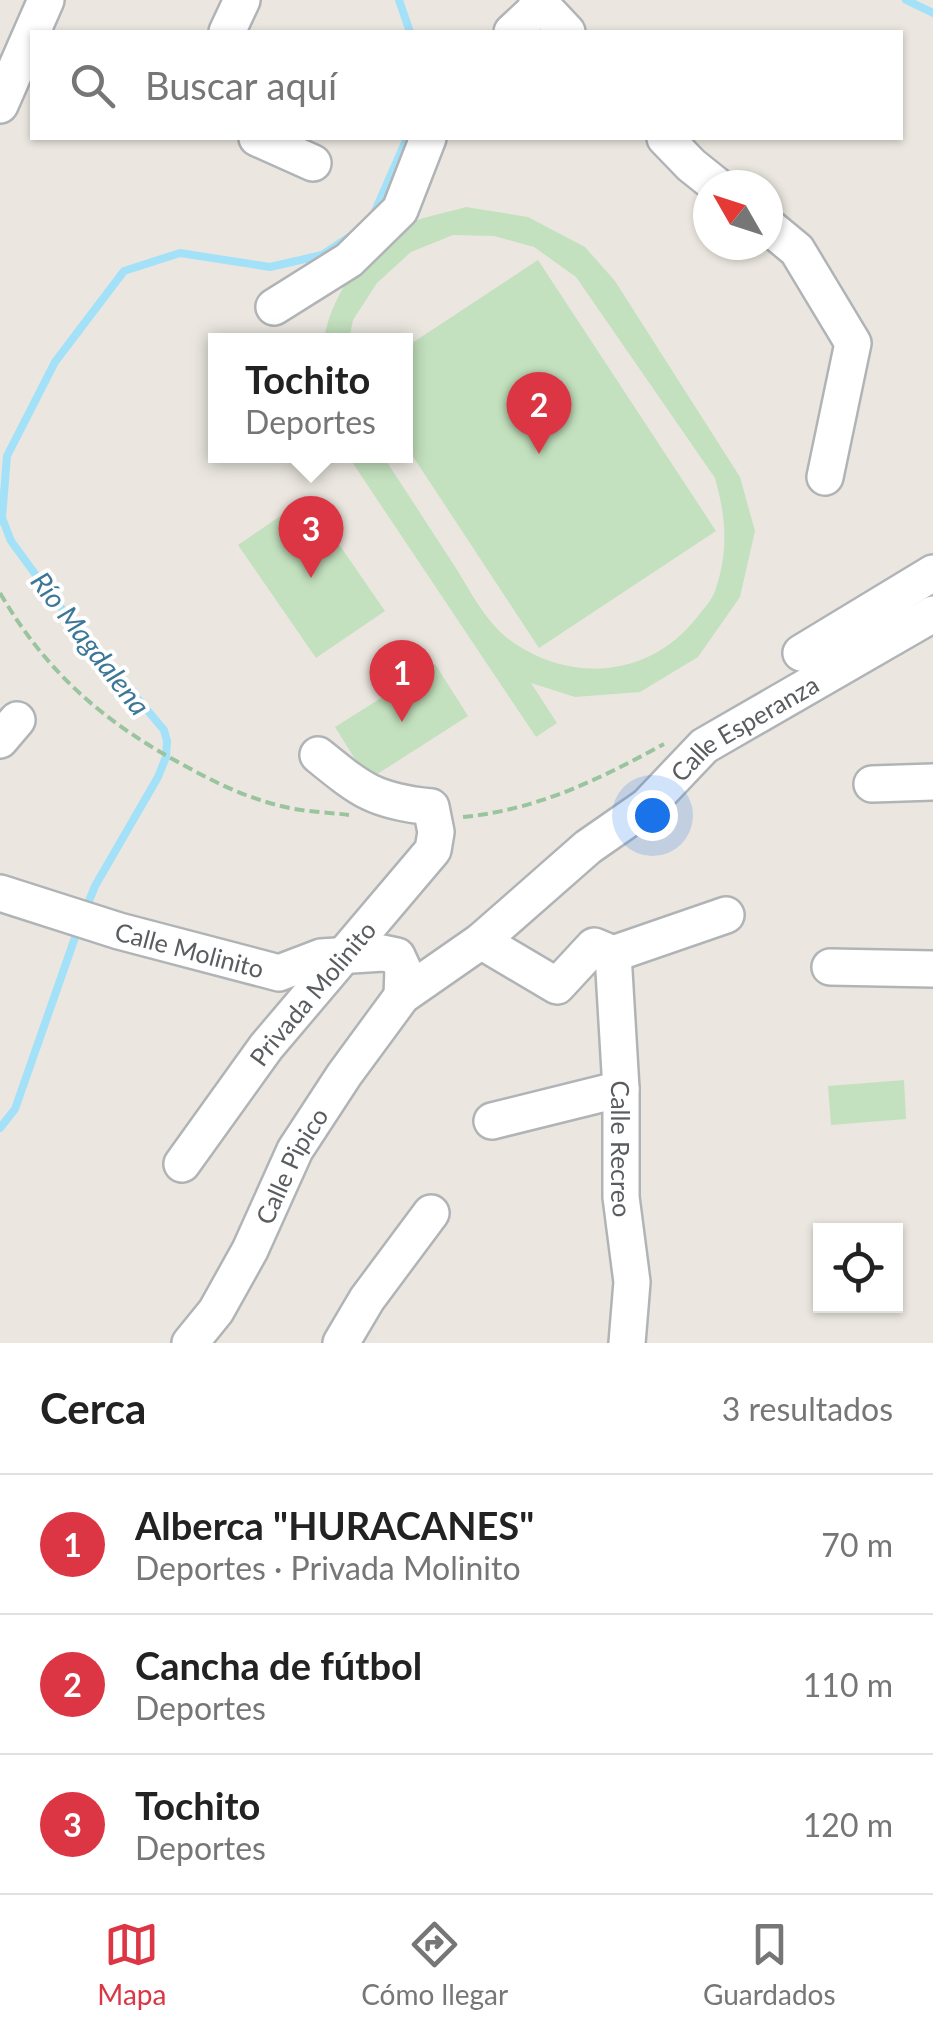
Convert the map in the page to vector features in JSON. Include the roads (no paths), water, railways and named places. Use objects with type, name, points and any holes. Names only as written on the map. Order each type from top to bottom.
[{"type":"street","points":[[33,30],[46,0]]},
{"type":"street","points":[[228,30],[242,0]]},
{"type":"street","points":[[514,30],[539,3],[565,30]]},
{"type":"street","points":[[0,106],[30,37]]},
{"type":"street","points":[[262,140],[313,163]]},
{"type":"street","points":[[274,307],[348,260],[400,210],[427,140]]},
{"type":"street","points":[[667,140],[700,170]]},
{"type":"street","points":[[783,238],[797,250],[853,343],[825,477]]},
{"type":"street","points":[[801,652],[933,572]]},
{"type":"street","name":"Calle Esperanza","points":[[402,996],[481,942],[588,847],[648,806],[704,746],[933,614]]},
{"type":"street","name":"Privada Molinito","points":[[182,1164],[266,1047],[433,850],[431,807],[396,804],[364,792],[318,755]]},
{"type":"street","points":[[872,784],[933,782]]},
{"type":"street","name":"Calle Molinito","points":[[0,892],[119,931],[279,973],[321,957],[383,952],[397,956],[402,969],[402,996]]},
{"type":"street","points":[[481,942],[556,986],[594,946],[612,954],[726,915]]},
{"type":"street","name":"Calle Recreo","points":[[612,954],[621,1089],[620,1197],[632,1282],[626,1343]]},
{"type":"street","points":[[830,967],[933,968]]},
{"type":"street","name":"Calle Pipico","points":[[197,1341],[250,1250],[295,1150],[402,996]]},
{"type":"street","points":[[492,1121],[621,1089]]},
{"type":"street","points":[[341,1343],[367,1299],[432,1214]]},
{"type":"waterway","name":"Río Magdalena","points":[[399,0],[409,30]]},
{"type":"waterway","points":[[906,0],[933,13]]},
{"type":"waterway","name":"Río Magdalena","points":[[375,211],[406,140]]},
{"type":"waterway","name":"Río Magdalena","points":[[85,911],[95,886],[158,777],[167,741],[164,730],[52,597],[11,541],[2,518],[7,456],[55,362],[124,271],[180,253],[270,267],[322,255],[352,235]]},
{"type":"waterway","name":"Río Magdalena","points":[[0,1128],[15,1109],[78,929]]},
{"type":"place","name":"Cancha de fútbol","points":[[539,454]]},
{"type":"place","name":"Tochito","points":[[311,578]]},
{"type":"place","name":"Alberca \"HURACANES\"","points":[[402,722]]}]
